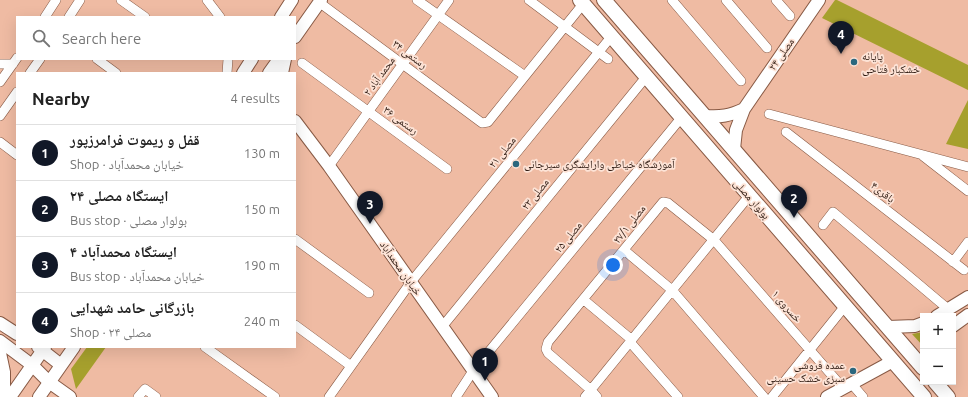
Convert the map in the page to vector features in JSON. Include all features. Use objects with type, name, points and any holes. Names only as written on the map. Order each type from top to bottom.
[{"type":"main road","name":"بولوار مصلی","points":[[604,0],[920,364]]},
{"type":"main road","name":"بولوار مصلی","points":[[582,2],[924,397]]},
{"type":"main road","points":[[938,385],[948,397]]},
{"type":"street","points":[[46,16],[56,0]]},
{"type":"street","points":[[70,16],[80,0]]},
{"type":"street","points":[[121,0],[144,16]]},
{"type":"street","points":[[207,0],[219,16]]},
{"type":"street","points":[[282,16],[292,0]]},
{"type":"street","points":[[418,0],[525,76],[582,2]]},
{"type":"street","name":"محمد آباد ۲","points":[[329,166],[449,0]]},
{"type":"street","points":[[529,0],[608,59]]},
{"type":"street","points":[[672,0],[741,81]]},
{"type":"street","points":[[726,0],[767,48]]},
{"type":"street","points":[[776,0],[790,16]]},
{"type":"street","name":"مصلی ۲۴","points":[[734,149],[736,130],[744,109],[819,0]]},
{"type":"street","points":[[296,36],[320,1]]},
{"type":"street","name":"رستمی ۳۴","points":[[320,1],[482,123],[488,122],[525,76]]},
{"type":"street","name":"مصلی ۲۱","points":[[329,397],[411,282],[611,37]]},
{"type":"street","points":[[31,72],[39,60]]},
{"type":"street","points":[[98,60],[115,72]]},
{"type":"street","points":[[227,72],[228,60]]},
{"type":"street","points":[[244,72],[251,60]]},
{"type":"street","points":[[271,72],[278,60]]},
{"type":"street","points":[[282,72],[285,60]]},
{"type":"street","points":[[0,64],[15,61]]},
{"type":"street","points":[[1,81],[15,61]]},
{"type":"street","name":"رستمی ۳۶","points":[[302,63],[447,169]]},
{"type":"street","name":"مصلی ۲۳","points":[[442,327],[646,77]]},
{"type":"street","points":[[0,116],[16,93]]},
{"type":"street","points":[[705,116],[718,117],[731,115],[744,109]]},
{"type":"street","points":[[769,114],[968,167]]},
{"type":"street","name":"مصلی ۲۵","points":[[456,397],[473,371],[681,118]]},
{"type":"street","name":"خیابان محمدآباد","points":[[296,122],[329,166],[492,397]]},
{"type":"street","name":"باقری۴","points":[[786,132],[964,270]]},
{"type":"street","points":[[0,142],[16,154]]},
{"type":"street","points":[[920,154],[968,191]]},
{"type":"street","points":[[591,395],[631,341],[749,196]]},
{"type":"street","name":"مصلی ۲۷/۱","points":[[591,395],[548,353],[546,349],[548,342],[663,202],[668,203],[714,240]]},
{"type":"street","points":[[823,225],[833,212],[948,309]]},
{"type":"street","points":[[296,240],[369,293]]},
{"type":"street","name":"خسروی ۱","points":[[714,240],[810,350],[847,385],[863,397]]},
{"type":"street","points":[[953,262],[968,242]]},
{"type":"street","points":[[624,250],[672,290],[764,397]]},
{"type":"street","points":[[942,313],[968,297]]},
{"type":"street","points":[[584,300],[631,341],[678,397]]},
{"type":"street","points":[[772,397],[845,306]]},
{"type":"street","points":[[956,324],[966,318]]},
{"type":"street","points":[[888,327],[915,326],[920,324]]},
{"type":"street","points":[[296,326],[351,366]]},
{"type":"street","points":[[0,342],[32,365],[49,382],[70,397]]},
{"type":"street","points":[[12,396],[42,348],[61,365]]},
{"type":"street","points":[[39,397],[73,348]]},
{"type":"street","points":[[206,348],[275,397]]},
{"type":"street","points":[[0,353],[4,372],[12,396]]},
{"type":"street","points":[[827,397],[893,361]]},
{"type":"street","points":[[138,397],[145,389],[156,397]]},
{"type":"shaded area","points":[[835,0],[968,65],[968,90],[822,18]]},
{"type":"shaded area","points":[[968,100],[968,149],[946,144]]},
{"type":"shaded area","points":[[920,333],[920,343],[912,334]]},
{"type":"shaded area","points":[[86,348],[105,348],[76,389],[71,369]]},
{"type":"place","name":"بازرگانی حامد شهدایی","points":[[841,54]]},
{"type":"place","name":"پایانه خشکبار فتاحی","points":[[854,62]]},
{"type":"place","name":"آموزشگاه خیاطی وارایشگری سیرجانی","points":[[516,164]]},
{"type":"place","name":"ایستگاه مصلی ۲۴","points":[[794,218]]},
{"type":"place","name":"ایستگاه محمدآباد ۴","points":[[370,224]]},
{"type":"place","name":"عمده فروشی سبزی خشک حسینی","points":[[853,371]]},
{"type":"place","name":"قفل و ریموت فرامرزپور","points":[[485,381]]}]
